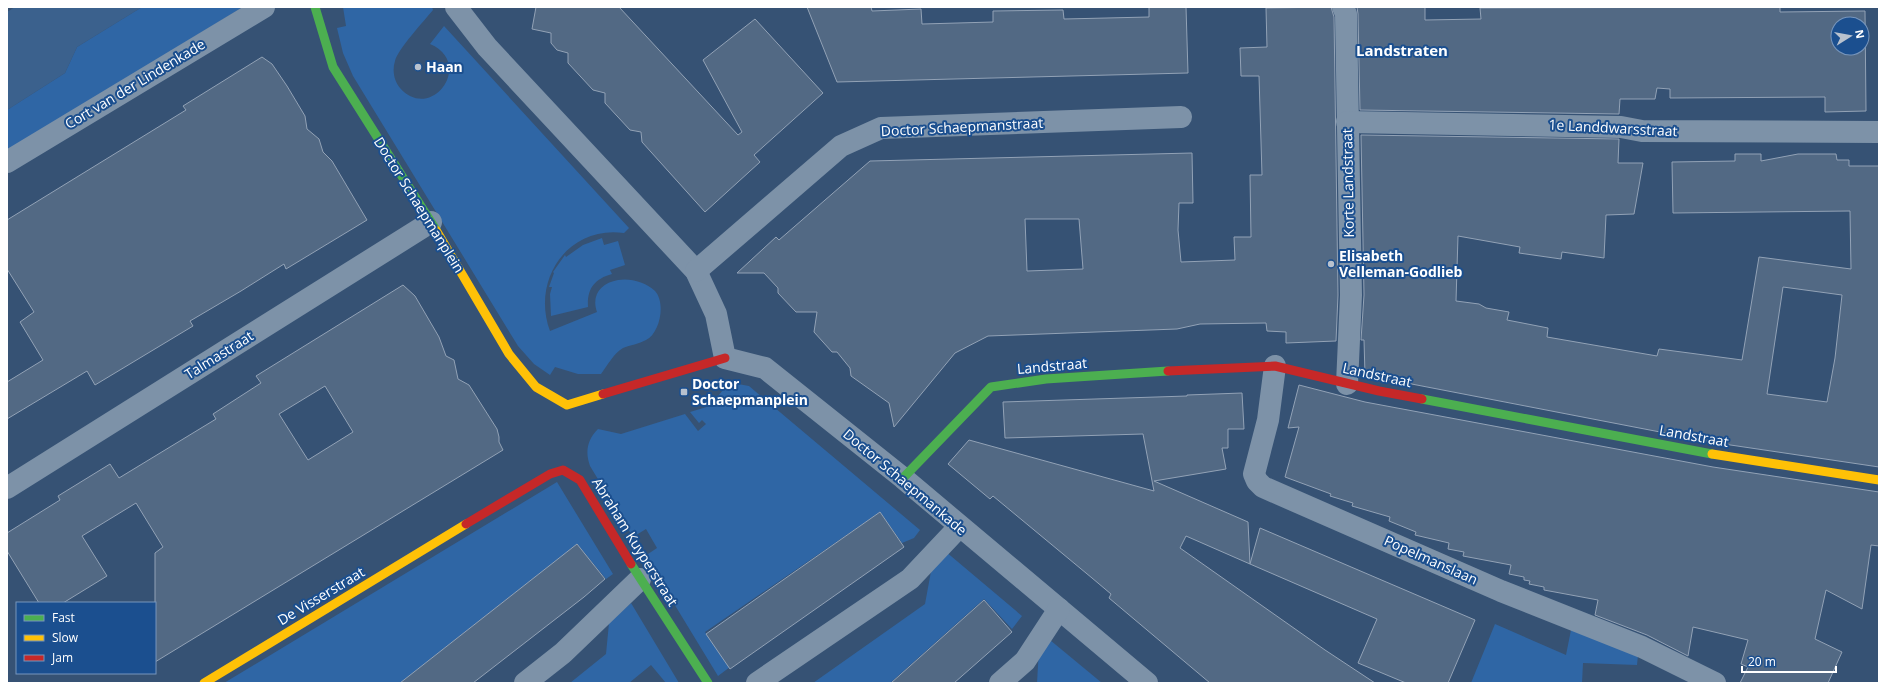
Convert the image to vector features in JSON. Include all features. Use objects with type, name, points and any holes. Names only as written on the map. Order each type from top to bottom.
[{"type":"street","name":"Cort van der Lindenkade","points":[[7,162],[264,7]]},
{"type":"street","name":"Doctor Schaepmanplein","points":[[316,7],[333,67],[431,222],[509,354],[536,387],[567,405],[725,358]]},
{"type":"street","points":[[456,7],[487,47],[696,271],[716,314],[725,358]]},
{"type":"street","name":"Korte Landstraat","points":[[1343,7],[1346,14],[1351,295],[1347,384]]},
{"type":"street","name":"Doctor Schaepmanstraat","points":[[696,271],[841,146],[881,128],[1181,117]]},
{"type":"street","name":"1e Landdwarsstraat","points":[[1347,122],[1621,127],[1642,131],[1879,132]]},
{"type":"street","name":"Talmastraat","points":[[7,488],[431,222]]},
{"type":"street","name":"Doctor Schaepmankade","points":[[725,358],[765,368],[903,478],[959,527],[1147,683]]},
{"type":"street","name":"Landstraat","points":[[903,478],[991,387],[1054,379],[1181,370],[1275,366],[1347,384],[1715,455],[1879,480]]},
{"type":"street","name":"Popelmanslaan","points":[[1275,366],[1268,420],[1254,474],[1257,481],[1263,488],[1354,525],[1502,591],[1642,647],[1715,683]]},
{"type":"street","name":"Abraham Kuyperstraat","points":[[451,533],[550,474],[563,470],[580,480],[640,579],[708,683]]},
{"type":"street","points":[[757,683],[910,579],[959,527]]},
{"type":"street","name":"De Visserstraat","points":[[204,683],[451,533]]},
{"type":"street","points":[[525,683],[563,653],[640,579]]},
{"type":"street","points":[[1000,683],[1025,661],[1059,609]]},
{"type":"shaded area","points":[[15,7],[142,7],[77,47],[65,73],[7,110],[7,12]]},
{"type":"shaded area","points":[[142,7],[243,7],[7,151],[7,110],[65,73],[77,47]]},
{"type":"shaded area","points":[[343,7],[432,7],[433,10],[406,42],[395,61],[394,75],[400,88],[412,97],[424,99],[435,94],[444,86],[448,76],[449,64],[443,53],[430,44],[444,26],[629,228],[624,233],[604,233],[586,238],[571,247],[559,260],[550,275],[546,293],[545,312],[550,331],[597,312],[595,300],[602,287],[618,280],[628,280],[638,281],[647,285],[655,291],[658,296],[661,310],[660,317],[658,325],[651,336],[646,340],[620,350],[601,374],[578,374],[555,367],[550,375],[534,364],[518,346],[353,76],[343,53],[337,28],[346,26]]},
{"type":"shaded area","points":[[602,238],[604,245],[618,241],[625,265],[610,270],[612,274],[596,282],[590,290],[588,307],[551,316],[550,294],[552,287],[549,287],[554,273],[553,272],[565,255],[566,257],[583,245]]},
{"type":"shaded area","points":[[738,384],[749,386],[920,530],[914,538],[902,543],[880,512],[705,632],[730,667],[718,676],[645,556],[657,548],[646,529],[633,537],[590,466],[587,451],[591,437],[598,429],[621,434],[685,414],[698,431],[706,424],[702,420],[699,423],[690,412],[710,406],[727,385]]},
{"type":"shaded area","points":[[557,482],[613,574],[606,579],[577,544],[400,683],[224,683]]},
{"type":"shaded area","points":[[945,551],[1022,616],[1012,629],[984,599],[890,683],[813,683],[925,604],[932,566]]},
{"type":"shaded area","points":[[631,603],[679,683],[666,683],[651,665],[629,683],[570,683],[606,654],[609,623]]},
{"type":"shaded area","points":[[1495,624],[1566,655],[1572,625],[1638,655],[1637,665],[1583,663],[1582,683],[1471,683]]},
{"type":"shaded area","points":[[1050,640],[1102,683],[1037,683],[1039,649]]},
{"type":"building","points":[[536,7],[619,7],[738,135],[742,132],[703,60],[755,19],[823,93],[754,155],[760,162],[705,212],[642,142],[641,132],[630,130],[605,103],[605,93],[593,90],[568,63],[568,53],[557,50],[551,43],[551,33],[532,29]]},
{"type":"building","points":[[807,7],[871,7],[872,11],[921,9],[922,24],[993,22],[993,11],[1063,10],[1064,19],[1149,17],[1149,7],[1186,7],[1188,73],[837,82]]},
{"type":"building","points":[[1331,7],[1334,17],[1338,295],[1336,341],[1286,343],[1286,332],[1267,331],[1266,323],[1200,324],[1177,329],[988,336],[955,353],[894,427],[889,403],[851,376],[850,368],[837,352],[832,352],[814,332],[817,312],[796,312],[778,293],[778,288],[764,273],[737,273],[776,237],[779,240],[870,161],[1192,153],[1193,203],[1179,203],[1178,230],[1181,262],[1235,260],[1234,237],[1251,237],[1250,175],[1262,175],[1259,76],[1241,76],[1240,48],[1267,47],[1266,8]],"holes":[[[1025,219],[1079,219],[1083,269],[1027,271]]]},
{"type":"building","points":[[1357,7],[1425,7],[1425,20],[1481,19],[1480,8],[1780,7],[1780,12],[1865,11],[1865,16],[1830,16],[1830,56],[1865,56],[1866,111],[1825,112],[1825,97],[1670,98],[1670,89],[1657,88],[1655,99],[1620,99],[1619,114],[1360,110]]},
{"type":"building","points":[[262,57],[272,64],[287,86],[305,116],[307,129],[319,139],[323,152],[332,161],[367,220],[286,269],[284,264],[190,321],[193,326],[95,385],[87,371],[7,419],[7,382],[43,360],[20,322],[34,312],[7,269],[7,220],[186,110],[183,106]]},
{"type":"building","points":[[1361,135],[1619,139],[1618,163],[1643,163],[1634,214],[1606,215],[1604,258],[1562,252],[1561,259],[1519,253],[1520,247],[1458,236],[1456,301],[1479,304],[1486,308],[1509,312],[1507,320],[1548,328],[1547,337],[1657,356],[1659,349],[1742,360],[1759,257],[1851,269],[1850,211],[1673,213],[1672,162],[1735,161],[1735,154],[1761,154],[1761,161],[1798,154],[1836,154],[1837,160],[1849,160],[1849,166],[1879,166],[1879,467],[1717,443],[1365,375],[1364,340],[1361,340],[1364,295]],"holes":[[[1783,287],[1842,295],[1835,358],[1827,402],[1767,394]]]},
{"type":"building","points":[[403,285],[415,296],[439,337],[446,356],[454,360],[458,379],[469,385],[497,429],[499,442],[503,450],[156,661],[155,553],[163,547],[136,503],[82,536],[107,576],[65,602],[38,602],[7,551],[7,533],[60,500],[58,496],[110,464],[119,478],[216,419],[213,414],[261,383],[256,376]],"holes":[[[325,386],[353,432],[308,460],[279,414]]]},
{"type":"building","points":[[1299,385],[1365,402],[1713,467],[1879,492],[1879,546],[1871,545],[1862,609],[1826,590],[1815,639],[1842,652],[1828,683],[1740,683],[1748,667],[1741,664],[1748,640],[1693,627],[1688,656],[1647,635],[1595,615],[1598,600],[1544,590],[1544,587],[1529,584],[1530,581],[1524,580],[1524,577],[1509,574],[1511,565],[1463,556],[1464,552],[1448,549],[1449,543],[1415,535],[1416,532],[1389,521],[1390,517],[1352,506],[1353,503],[1330,496],[1331,494],[1285,477],[1299,427],[1288,428]]},
{"type":"building","points":[[1242,393],[1244,429],[1228,429],[1228,448],[1222,448],[1226,469],[1154,481],[1248,522],[1250,564],[1186,536],[1180,548],[1325,650],[1375,683],[1210,683],[1109,598],[1111,594],[1092,578],[993,496],[990,499],[948,464],[969,440],[1154,491],[1143,434],[1005,438],[1003,402]]},
{"type":"building","points":[[880,512],[904,547],[730,669],[706,634]]},
{"type":"building","points":[[1260,528],[1475,620],[1448,683],[1406,683],[1358,663],[1377,619],[1250,564]]},
{"type":"building","points":[[577,544],[605,579],[584,597],[473,683],[400,683]]},
{"type":"building","points":[[984,600],[1012,632],[954,683],[891,683]]},
{"type":"traffic: fast","points":[[315,7],[333,67],[436,230]]},
{"type":"traffic: fast","points":[[903,478],[991,387],[1046,379],[1168,371]]},
{"type":"traffic: fast","points":[[1422,399],[1712,454]]},
{"type":"traffic: fast","points":[[631,564],[708,683]]},
{"type":"traffic: slow","points":[[436,230],[509,354],[536,387],[567,405],[603,394]]},
{"type":"traffic: slow","points":[[1712,454],[1879,480]]},
{"type":"traffic: slow","points":[[204,683],[466,524]]},
{"type":"traffic: jam","points":[[603,394],[725,358]]},
{"type":"traffic: jam","points":[[1168,371],[1275,366],[1379,391],[1422,399]]},
{"type":"traffic: jam","points":[[466,524],[550,474],[563,470],[580,480],[631,564]]},
{"type":"place","name":"Haan","points":[[418,67]]},
{"type":"place","name":"Elisabeth Velleman-Godlieb","points":[[1331,264]]},
{"type":"place","name":"Doctor Schaepmanplein","points":[[684,392]]},
{"type":"district","name":"Landstraten","points":[[1402,51]]}]
